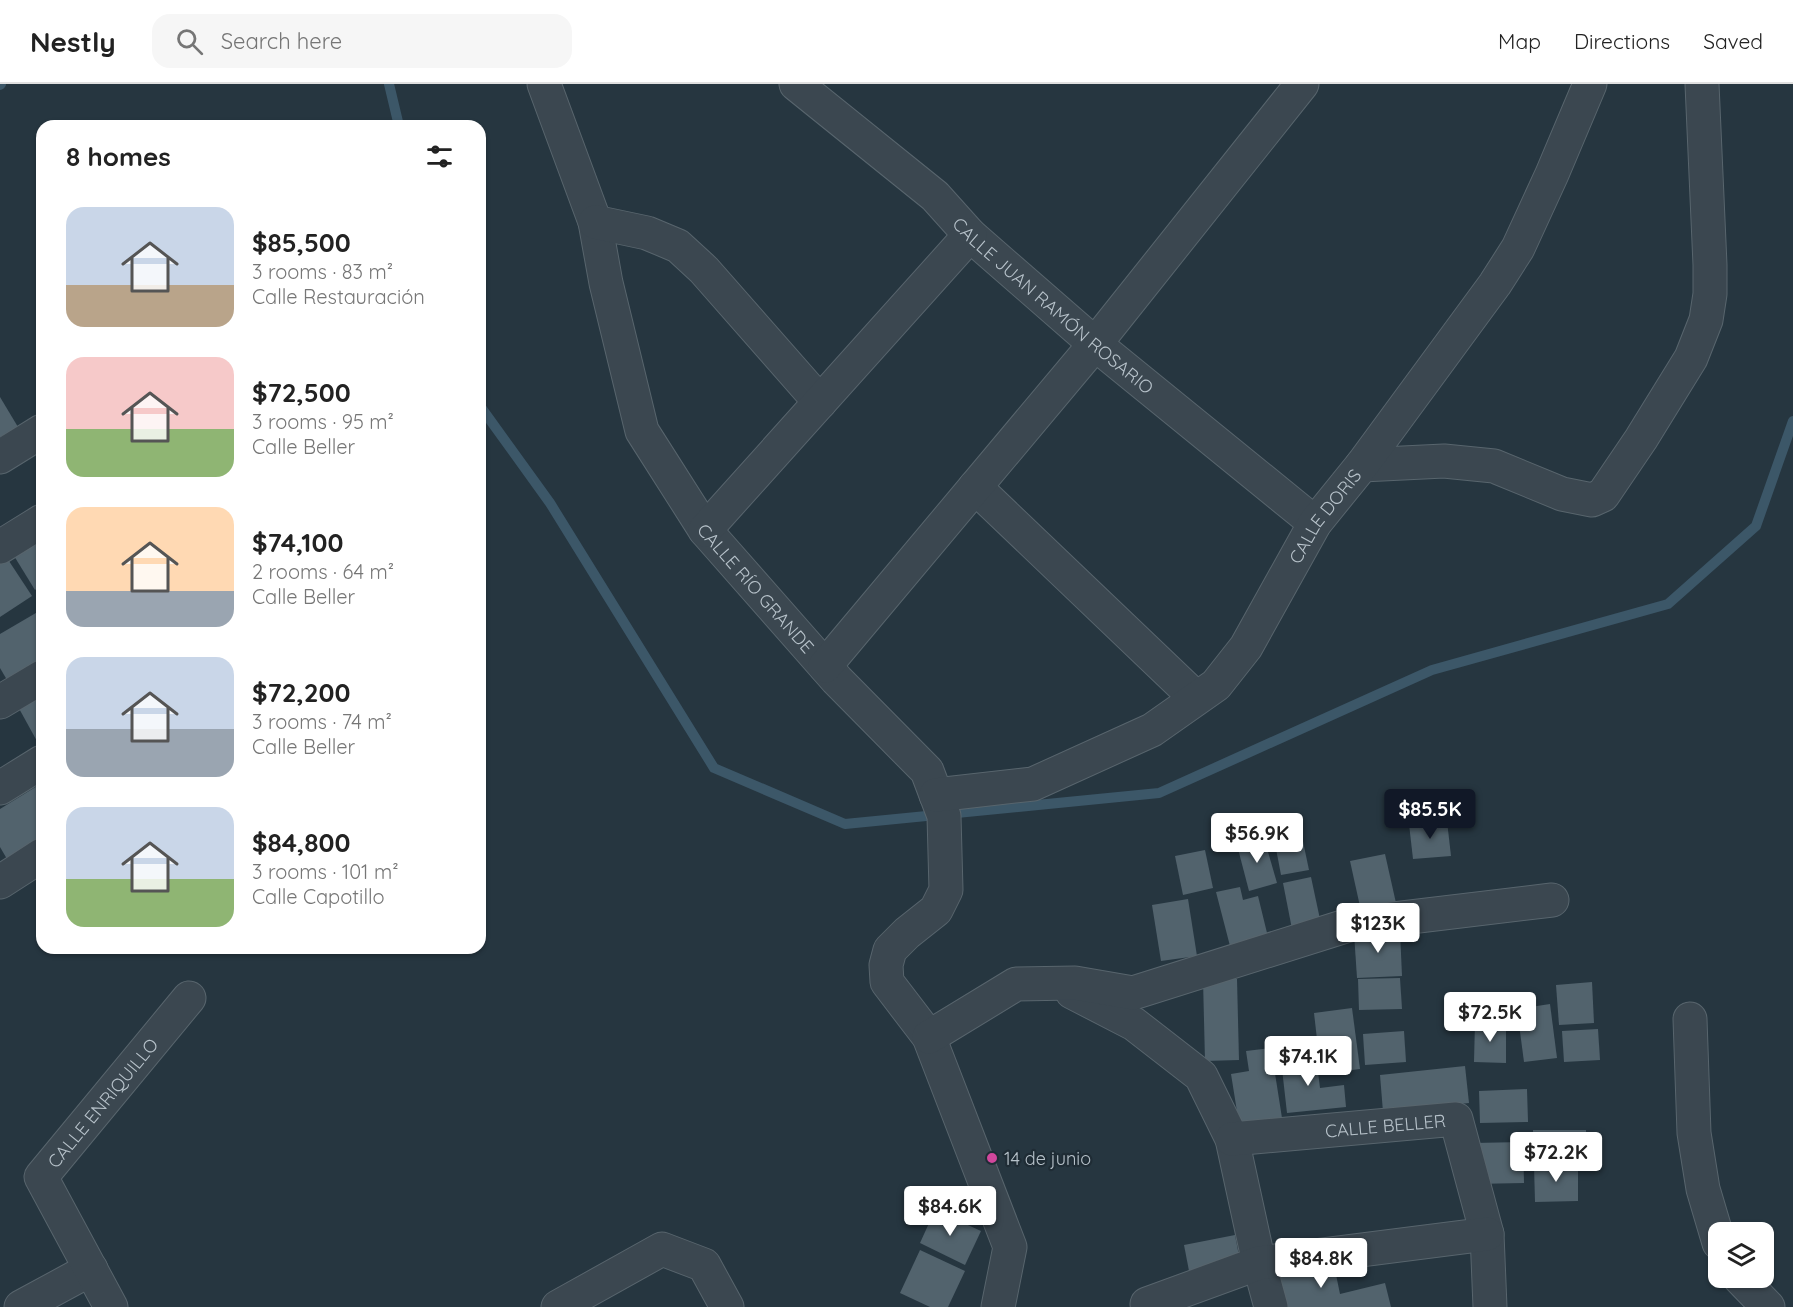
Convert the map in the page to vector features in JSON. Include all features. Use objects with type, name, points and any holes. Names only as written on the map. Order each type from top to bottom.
[{"type":"street","name":"CALLE RÍO GRANDE","points":[[543,84],[595,222],[606,283],[642,431],[705,531],[825,666],[927,771],[944,816],[946,890],[936,910],[890,950],[886,965],[887,982],[929,1037],[1010,1247],[998,1307]]},
{"type":"street","name":"CALLE JUAN RAMÓN ROSARIO","points":[[796,84],[934,196],[970,235],[1095,344],[1314,524]]},
{"type":"street","points":[[825,666],[1095,344],[1302,84]]},
{"type":"street","name":"CALLE DORIS","points":[[936,795],[1034,784],[1152,730],[1216,685],[1246,647],[1314,524],[1362,465],[1495,284],[1518,248],[1590,84]]},
{"type":"street","points":[[1362,465],[1444,461],[1494,466],[1562,494],[1593,500],[1603,495],[1691,358],[1706,320],[1710,294],[1710,265],[1702,84]]},
{"type":"street","points":[[595,222],[647,232],[678,246],[704,270],[820,402]]},
{"type":"street","points":[[705,531],[970,235]]},
{"type":"street","points":[[0,457],[36,435]]},
{"type":"street","points":[[975,487],[1196,698]]},
{"type":"street","points":[[0,547],[36,525]]},
{"type":"street","points":[[0,702],[36,681]]},
{"type":"street","points":[[0,788],[36,766]]},
{"type":"street","points":[[0,882],[36,859]]},
{"type":"street","points":[[929,1037],[1016,984],[1075,983],[1133,993],[1352,924],[1552,900]]},
{"type":"street","points":[[1054,984],[1134,1024],[1201,1076],[1232,1139],[1271,1307]]},
{"type":"street","name":"CALLE ENRIQUILLO","points":[[111,1307],[42,1177],[189,998]]},
{"type":"street","points":[[1690,1019],[1694,1133],[1703,1189],[1713,1222]]},
{"type":"street","name":"CALLE BELLER","points":[[1232,1139],[1456,1119],[1487,1234],[1490,1307]]},
{"type":"street","points":[[1147,1304],[1259,1263],[1487,1234]]},
{"type":"street","points":[[558,1307],[662,1249],[704,1265],[727,1307]]},
{"type":"street","points":[[21,1307],[91,1269]]},
{"type":"street","points":[[1750,1288],[1768,1307]]},
{"type":"building","points":[[0,397],[18,427],[0,437]]},
{"type":"building","points":[[36,536],[35,590],[11,551]]},
{"type":"building","points":[[5,555],[32,596],[0,617],[0,559]]},
{"type":"building","points":[[36,613],[36,670],[10,685],[0,668],[0,634]]},
{"type":"building","points":[[36,691],[36,739],[16,703]]},
{"type":"building","points":[[36,787],[36,841],[7,859],[0,847],[0,809]]},
{"type":"building","points":[[1447,821],[1451,856],[1413,859],[1409,824]]},
{"type":"building","points":[[1301,832],[1309,870],[1281,875],[1274,838]]},
{"type":"building","points":[[1264,838],[1277,883],[1249,891],[1237,845]]},
{"type":"building","points":[[1205,850],[1213,888],[1183,895],[1175,856]]},
{"type":"building","points":[[1385,854],[1396,903],[1361,911],[1350,861]]},
{"type":"building","points":[[1311,877],[1321,924],[1292,929],[1283,883]]},
{"type":"building","points":[[1240,887],[1243,900],[1258,896],[1268,937],[1230,946],[1216,892]]},
{"type":"building","points":[[1188,899],[1197,956],[1161,961],[1152,905]]},
{"type":"building","points":[[1400,931],[1402,976],[1357,978],[1354,933]]},
{"type":"building","points":[[1400,978],[1402,1009],[1359,1010],[1358,979]]},
{"type":"building","points":[[1203,979],[1237,979],[1239,1060],[1205,1061]]},
{"type":"building","points":[[1592,982],[1594,1023],[1559,1025],[1556,985]]},
{"type":"building","points":[[1550,1004],[1557,1058],[1524,1062],[1517,1009]]},
{"type":"building","points":[[1352,1008],[1360,1069],[1321,1074],[1314,1013]]},
{"type":"building","points":[[1475,1022],[1506,1023],[1506,1063],[1474,1062]]},
{"type":"building","points":[[1598,1029],[1600,1060],[1564,1062],[1562,1031]]},
{"type":"building","points":[[1404,1031],[1406,1062],[1365,1065],[1363,1034]]},
{"type":"building","points":[[1271,1048],[1282,1118],[1239,1124],[1231,1074],[1249,1071],[1246,1051]]},
{"type":"building","points":[[1316,1056],[1320,1088],[1344,1085],[1346,1107],[1287,1113],[1281,1060]]},
{"type":"building","points":[[1465,1066],[1469,1103],[1383,1112],[1380,1075]]},
{"type":"building","points":[[1527,1089],[1528,1122],[1480,1123],[1479,1091]]},
{"type":"building","points":[[1533,1130],[1586,1130],[1587,1163],[1534,1163]]},
{"type":"building","points":[[1523,1142],[1524,1183],[1474,1184],[1473,1143]]},
{"type":"building","points":[[1578,1164],[1578,1201],[1535,1202],[1534,1165]]},
{"type":"building","points":[[935,1210],[981,1231],[965,1265],[920,1243]]},
{"type":"building","points":[[1235,1235],[1241,1266],[1190,1276],[1184,1245]]},
{"type":"building","points":[[920,1250],[965,1271],[948,1307],[930,1307],[900,1293]]},
{"type":"building","points":[[1333,1260],[1340,1294],[1385,1283],[1391,1307],[1275,1307],[1268,1273]]},
{"type":"waterway","points":[[389,84],[398,120]]},
{"type":"waterway","points":[[486,414],[550,503],[714,768],[845,824],[1159,793],[1432,670],[1668,604],[1756,526],[1793,421]]},
{"type":"place","name":"14 de junio","points":[[992,1158]]}]
